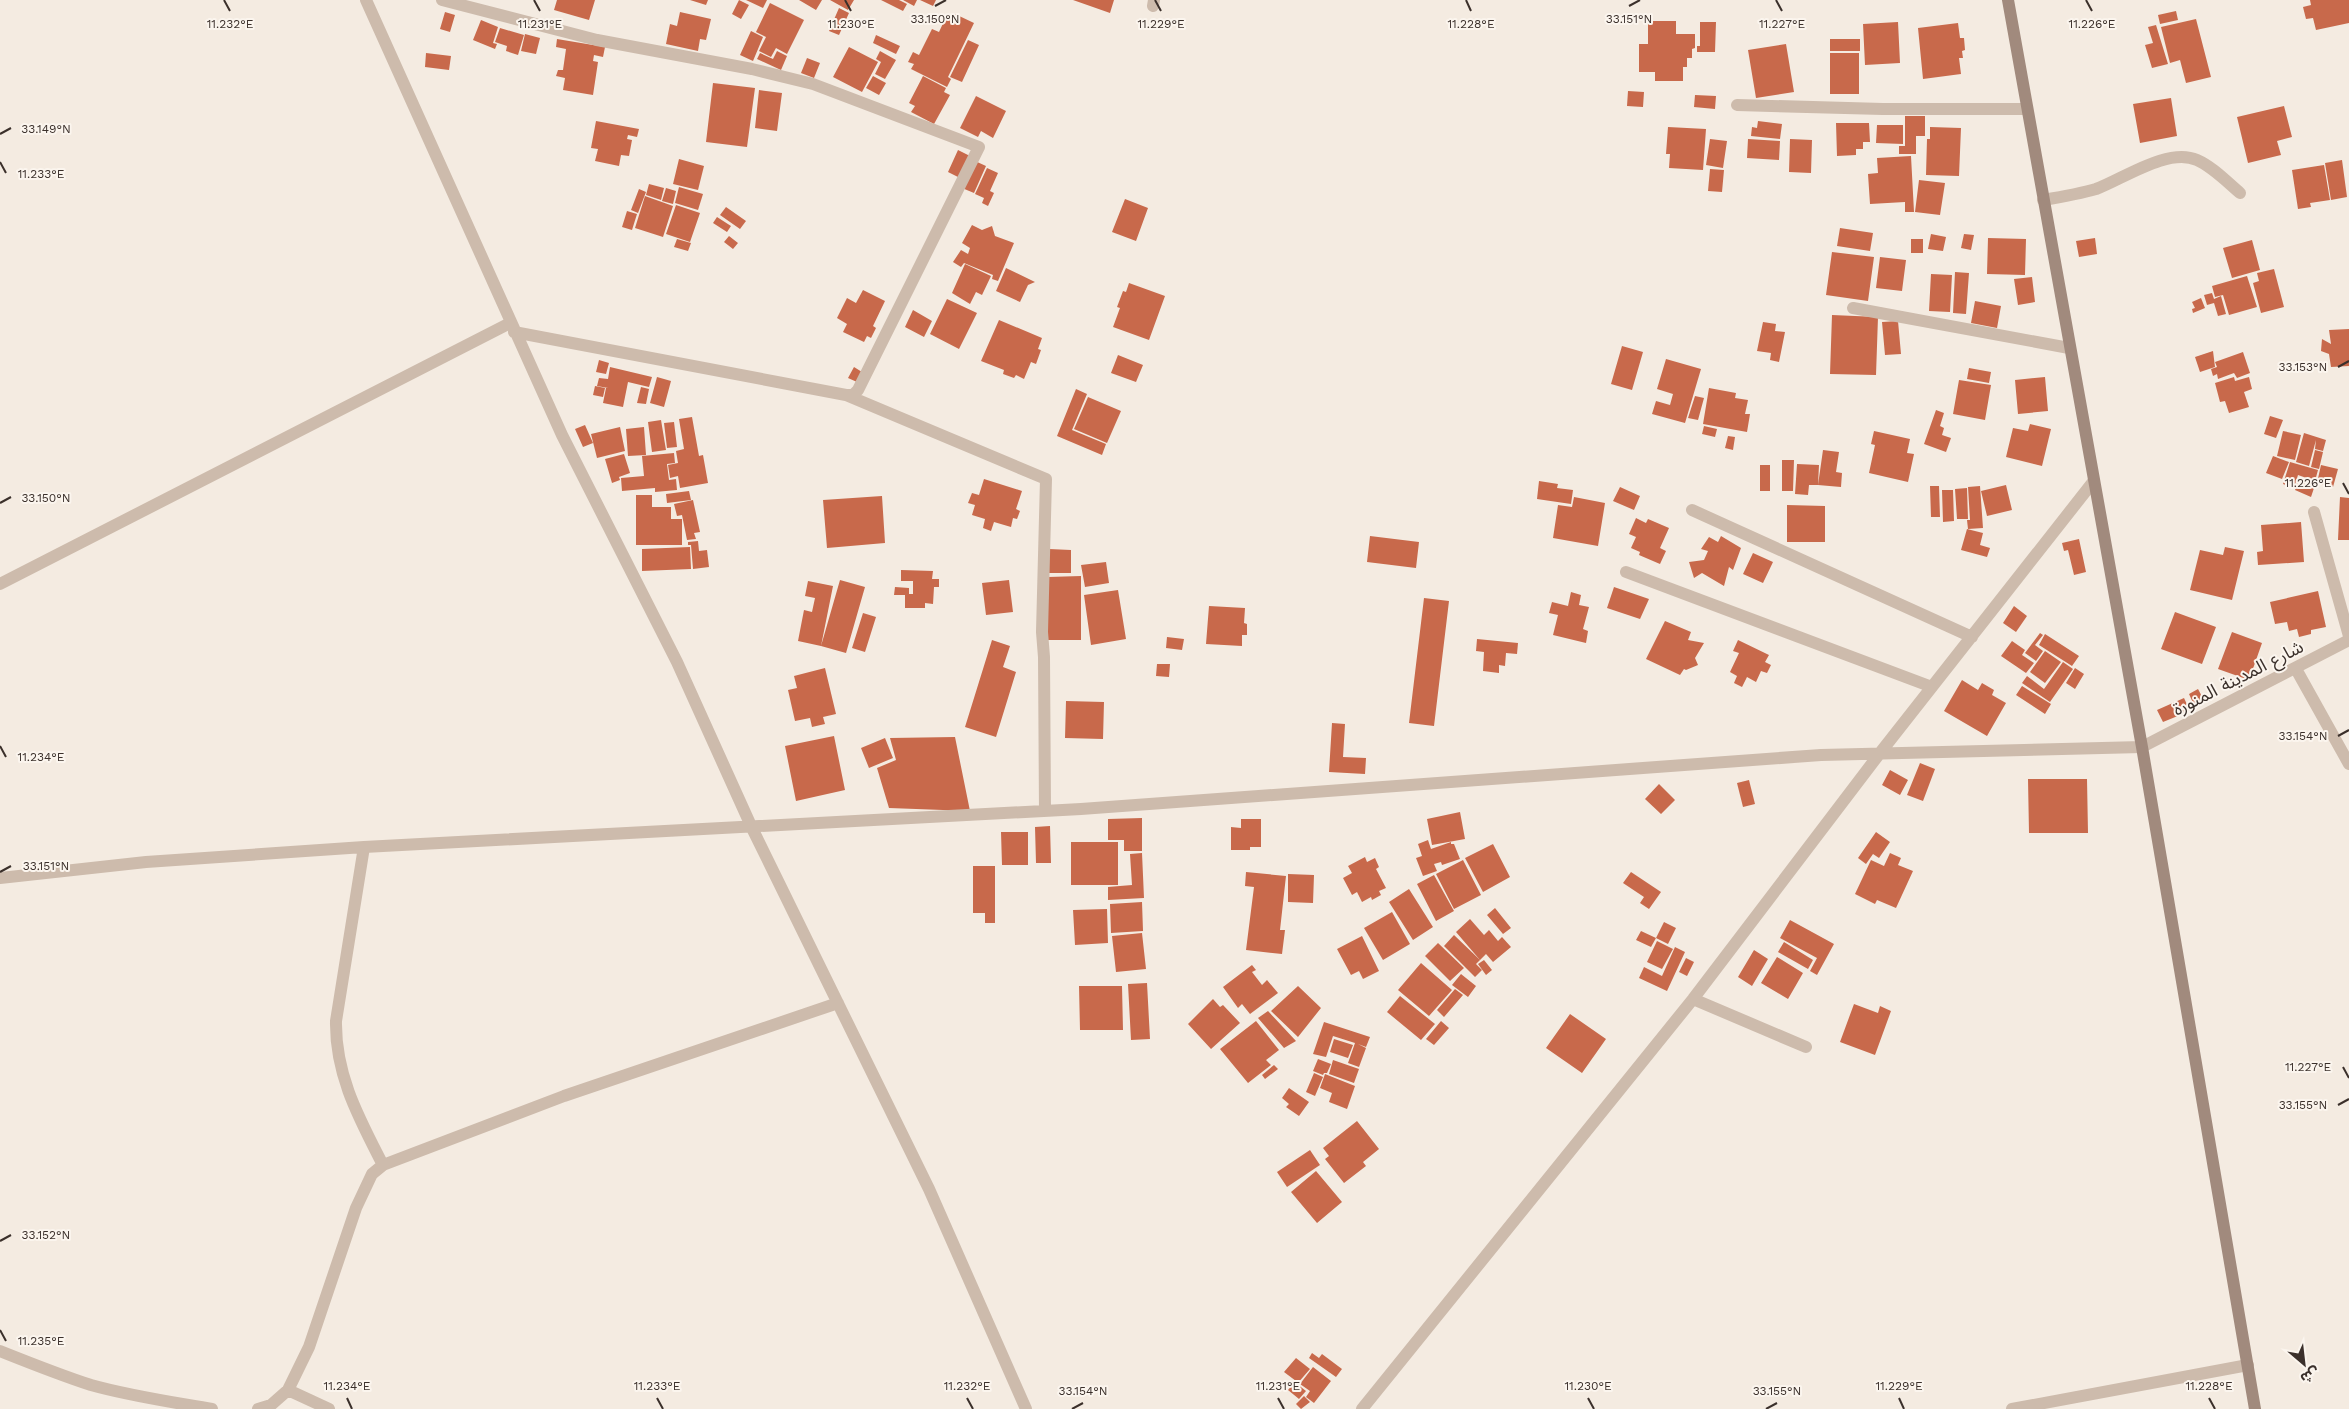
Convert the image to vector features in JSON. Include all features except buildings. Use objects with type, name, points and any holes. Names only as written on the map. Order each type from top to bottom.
[{"type":"street","points":[[0,584],[512,328],[846,395],[853,395],[858,390],[979,147],[813,84],[743,67],[571,34],[442,0]]},
{"type":"street","points":[[2008,0],[2142,747],[2255,1409]]},
{"type":"street","points":[[368,1],[512,328],[562,435],[677,662],[752,828],[929,1189],[1026,1409]]},
{"type":"street","points":[[1736,105],[1882,109],[2027,109]]},
{"type":"street","points":[[2043,200],[2098,188],[2143,168],[2178,158],[2196,159],[2212,169],[2240,193]]},
{"type":"street","points":[[1853,308],[2069,348]]},
{"type":"street","points":[[846,395],[1046,479],[1042,632],[1044,656],[1045,812]]},
{"type":"street","points":[[1362,1409],[1693,999],[1880,753],[2093,482]]},
{"type":"street","points":[[1692,510],[1972,637]]},
{"type":"street","points":[[2314,512],[2349,638]]},
{"type":"street","points":[[1626,572],[1932,687]]},
{"type":"street","name":"شارع المدينة المنورة","points":[[2142,747],[2296,668],[2349,638]]},
{"type":"street","points":[[2296,668],[2349,764]]},
{"type":"street","points":[[0,878],[146,862],[364,848],[1045,812],[1696,763],[1880,753],[2142,747]]},
{"type":"street","points":[[364,848],[336,1021],[336,1038],[338,1060],[351,1103],[382,1165]]},
{"type":"street","points":[[1693,999],[1806,1047]]},
{"type":"street","points":[[258,1409],[270,1405],[288,1390],[309,1347],[356,1208],[372,1174],[382,1165],[564,1096],[838,1003]]},
{"type":"street","points":[[0,1351],[35,1366],[92,1385],[154,1399],[212,1409]]},
{"type":"street","points":[[2012,1409],[2248,1365]]},
{"type":"street","points":[[288,1390],[329,1409]]}]
